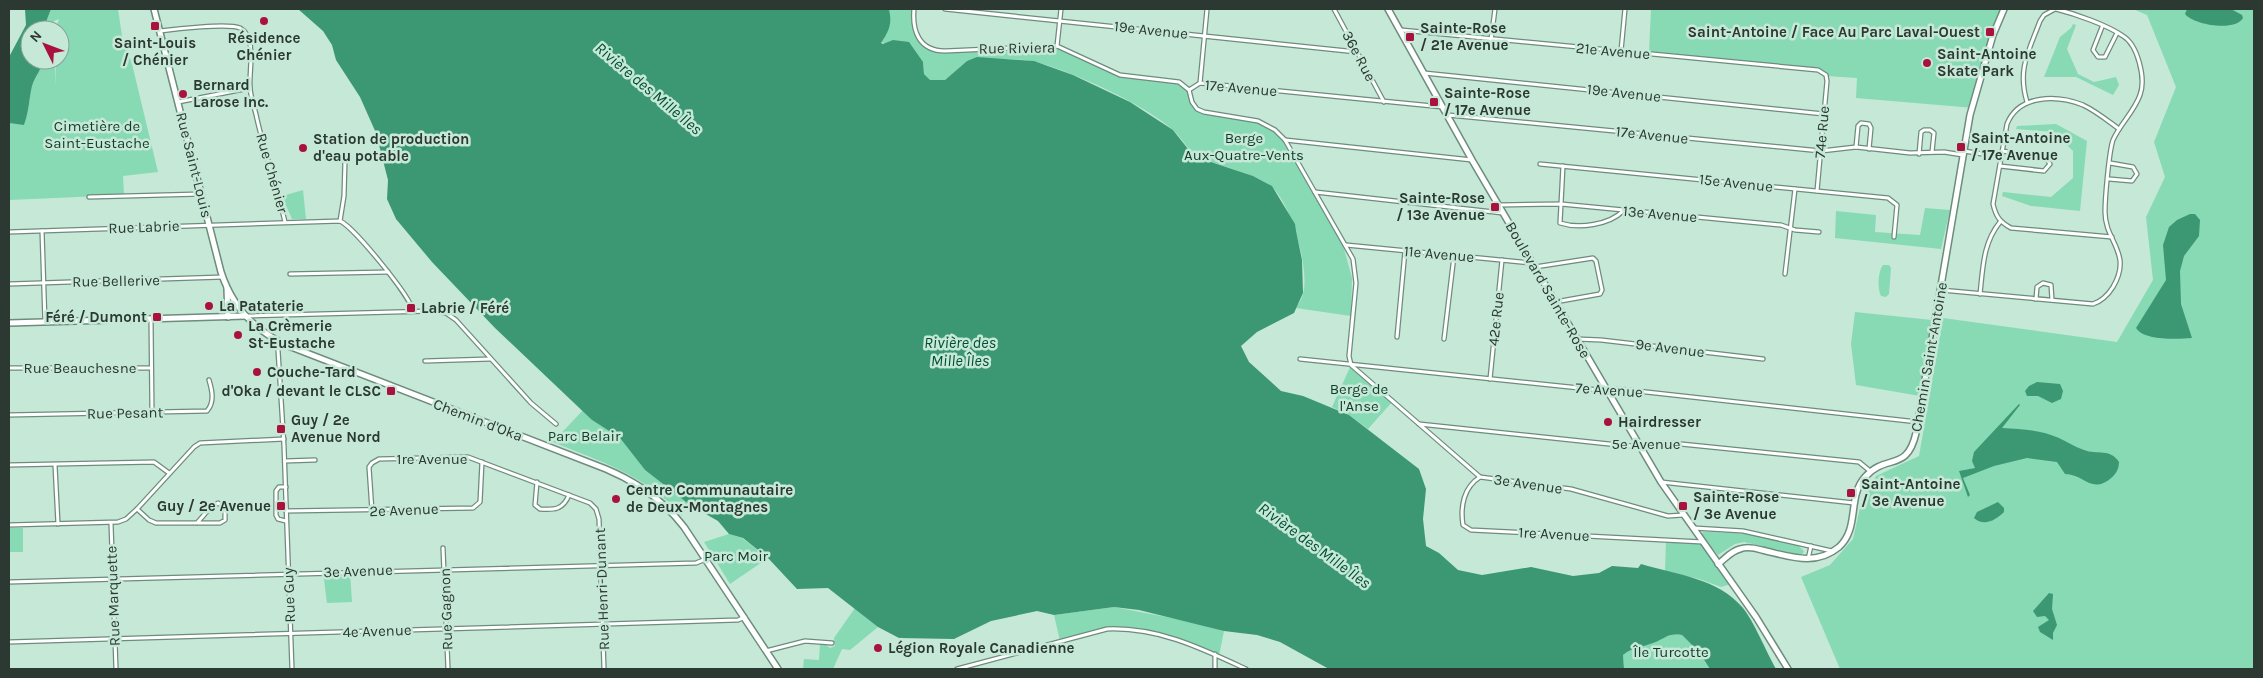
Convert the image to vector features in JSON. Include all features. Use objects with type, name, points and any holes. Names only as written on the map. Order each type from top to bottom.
[{"type":"street","name":"Rue Saint-Louis","points":[[154,9],[223,277],[227,287],[246,316]]},
{"type":"street","name":"Rue Riviera","points":[[914,9],[914,31],[925,46],[939,51],[1057,46],[1120,75],[1179,82],[1189,90]]},
{"type":"street","name":"19e Avenue","points":[[945,9],[1357,52]]},
{"type":"street","points":[[1057,46],[1061,9]]},
{"type":"street","points":[[1200,83],[1207,9]]},
{"type":"street","name":"36e Rue","points":[[1334,9],[1385,103]]},
{"type":"street","name":"Boulevard Sainte-Rose","points":[[1388,9],[1472,160],[1660,482],[1756,617],[1788,669]]},
{"type":"street","points":[[1492,40],[1495,9]]},
{"type":"street","points":[[1621,51],[1625,9]]},
{"type":"street","name":"Chemin Saint-Antoine","points":[[1870,471],[1907,455],[1914,442],[1963,153],[1976,90],[1993,34],[2004,9]]},
{"type":"street","points":[[1940,290],[2093,304],[2105,297],[2114,284],[2120,268],[2120,252],[2105,217],[2110,163],[2113,142],[2119,129],[2137,104],[2142,90],[2143,76],[2128,41],[2117,33],[2056,9],[2044,15],[2024,63],[2022,80],[2027,102]]},
{"type":"street","name":"Rue Chénier","points":[[160,31],[230,26],[241,29],[248,36],[250,47],[250,88],[263,146],[286,222]]},
{"type":"street","points":[[2102,27],[2093,50],[2098,57],[2105,57],[2108,54],[2117,33]]},
{"type":"street","name":"21e Avenue","points":[[1400,30],[1814,69],[1824,74]]},
{"type":"street","name":"19e Avenue","points":[[1424,73],[1824,114]]},
{"type":"street","name":"74e Rue","points":[[1817,191],[1827,80],[1824,74]]},
{"type":"street","name":"17e Avenue","points":[[1189,90],[1200,83],[1385,103],[1444,107]]},
{"type":"street","points":[[178,102],[250,88]]},
{"type":"street","points":[[1189,90],[1192,102],[1204,112],[1267,124],[1285,140],[1353,259],[1356,272],[1349,356],[1351,364]]},
{"type":"street","points":[[2113,237],[2011,228],[2000,222],[1995,214],[1993,204],[2010,117],[2027,102],[2048,99],[2071,102],[2089,108],[2119,129]]},
{"type":"street","name":"17e Avenue","points":[[1448,115],[1821,151],[1856,147],[1919,154],[1932,152],[1963,153],[2001,157]]},
{"type":"street","points":[[1856,147],[1858,126],[1861,123],[1869,124],[1871,128],[1869,149]]},
{"type":"street","points":[[1919,154],[1921,132],[1924,130],[1930,130],[1934,133],[1932,152]]},
{"type":"street","points":[[1285,140],[1472,160]]},
{"type":"street","points":[[2000,166],[2044,171],[2050,164],[2045,157],[2002,151]]},
{"type":"street","points":[[345,161],[344,196],[340,221],[349,226],[388,272],[408,300],[413,311]]},
{"type":"street","points":[[2109,179],[2132,181],[2137,174],[2133,167],[2110,163]]},
{"type":"street","name":"15e Avenue","points":[[1540,164],[1888,198],[1894,200],[1897,208],[1894,236]]},
{"type":"street","points":[[1563,166],[1560,223],[1602,223],[1617,217],[1624,211]]},
{"type":"street","points":[[1785,274],[1795,189]]},
{"type":"street","points":[[1315,192],[1504,213]]},
{"type":"street","points":[[89,197],[202,194]]},
{"type":"street","name":"13e Avenue","points":[[1500,205],[1561,204],[1790,227],[1818,232]]},
{"type":"street","name":"Rue Labrie","points":[[9,232],[340,221]]},
{"type":"street","points":[[1980,294],[1986,248],[1989,239],[2000,222]]},
{"type":"street","points":[[42,231],[45,322]]},
{"type":"street","name":"11e Avenue","points":[[1345,245],[1502,260],[1533,265],[1593,258],[1596,261],[1602,290],[1600,294],[1555,302]]},
{"type":"street","points":[[1397,337],[1405,251]]},
{"type":"street","points":[[1444,340],[1454,255]]},
{"type":"street","name":"42e Rue","points":[[1490,379],[1502,260]]},
{"type":"street","points":[[290,274],[388,272]]},
{"type":"street","name":"Rue Bellerive","points":[[9,284],[209,280],[223,277]]},
{"type":"street","points":[[2036,299],[2038,287],[2043,283],[2052,285],[2052,300]]},
{"type":"street","points":[[227,287],[228,317]]},
{"type":"street","points":[[9,323],[438,311],[449,315],[531,403],[556,424]]},
{"type":"street","name":"Chemin d'Oka","points":[[246,316],[261,331],[281,343],[624,477],[648,492],[670,511],[706,559],[778,669]]},
{"type":"street","points":[[151,320],[152,412]]},
{"type":"street","name":"9e Avenue","points":[[1576,339],[1601,340],[1763,359]]},
{"type":"street","name":"Rue Guy","points":[[281,343],[278,350],[285,461],[292,669]]},
{"type":"street","points":[[425,361],[491,358]]},
{"type":"street","name":"7e Avenue","points":[[1300,359],[1608,391],[1619,390],[1918,422]]},
{"type":"street","name":"3e Avenue","points":[[1351,364],[1480,477],[1571,489],[1668,516],[1683,515]]},
{"type":"street","name":"Rue Beauchesne","points":[[9,368],[151,368]]},
{"type":"street","name":"Rue Pesant","points":[[9,415],[207,411],[211,407],[212,391],[208,380]]},
{"type":"street","name":"5e Avenue","points":[[1419,424],[1628,446],[1671,443],[1709,445],[1859,462],[1870,471]]},
{"type":"street","points":[[9,525],[111,523],[126,518],[137,509],[194,446],[200,443],[284,439]]},
{"type":"street","name":"1re Avenue","points":[[372,511],[369,467],[379,459],[468,457],[590,503],[596,509]]},
{"type":"street","points":[[285,461],[315,460]]},
{"type":"street","points":[[9,465],[154,462],[169,473]]},
{"type":"street","name":"2e Avenue","points":[[286,512],[476,507],[480,502],[482,462]]},
{"type":"street","points":[[55,464],[58,524]]},
{"type":"street","points":[[1718,564],[1731,553],[1745,547],[1808,559],[1833,551],[1848,534],[1858,487],[1870,471]]},
{"type":"street","name":"1re Avenue","points":[[1480,477],[1470,483],[1466,490],[1462,520],[1463,525],[1471,530],[1702,542]]},
{"type":"street","points":[[537,482],[535,505],[540,509],[558,509],[566,503],[569,495]]},
{"type":"street","points":[[1660,482],[1854,504]]},
{"type":"street","name":"Rue Guy","points":[[286,487],[279,487],[276,491],[276,515],[278,519],[286,521]]},
{"type":"street","points":[[137,509],[149,520],[156,522],[197,523],[220,523],[225,520],[225,508],[218,503],[210,508],[197,523]]},
{"type":"street","name":"Rue Henri-Dunant","points":[[596,509],[599,519],[604,669]]},
{"type":"street","name":"Rue Marquette","points":[[111,523],[116,669]]},
{"type":"street","points":[[1693,528],[1743,531],[1833,551]]},
{"type":"street","points":[[1808,559],[1811,546]]},
{"type":"street","name":"Rue Gagnon","points":[[443,548],[448,669]]},
{"type":"street","name":"3e Avenue","points":[[9,582],[696,562],[706,559]]},
{"type":"street","name":"4e Avenue","points":[[9,642],[604,625],[738,620],[745,618]]},
{"type":"street","points":[[956,669],[1107,629],[1128,628],[1152,631],[1215,654],[1246,669]]},
{"type":"street","points":[[766,650],[805,640],[832,643]]},
{"type":"street","points":[[1215,654],[1215,669]]},
{"type":"green space","name":"Cimetière de Saint-Eustache","points":[[51,9],[118,9],[122,36],[132,64],[158,172],[123,176],[124,195],[9,200],[9,123],[24,124],[32,85],[39,70],[55,70],[56,87],[56,70],[70,70],[70,20],[47,20]]},
{"type":"green space","name":"Berge Aux-Quatre-Vents","points":[[889,9],[914,9],[914,25],[917,36],[920,41],[939,51],[1058,46],[1116,73],[1180,81],[1198,109],[1204,112],[1253,121],[1274,132],[1284,143],[1315,192],[1343,245],[1352,278],[1351,316],[1296,308],[1302,296],[1304,283],[1301,253],[1292,221],[1285,207],[1278,194],[1265,182],[1248,174],[1199,158],[1173,130],[1145,110],[1108,90],[1051,66],[1020,60],[967,61],[945,80],[930,81],[924,74],[923,62],[881,42],[889,27]]},
{"type":"green space","points":[[1651,9],[2004,9],[1993,35],[1974,108],[1856,98],[1857,78],[1826,76],[1821,71],[1649,52]]},
{"type":"green space","points":[[2133,9],[2254,9],[2254,669],[1840,669],[1801,577],[1830,565],[1853,539],[1862,499],[1876,476],[1919,456],[1943,318],[2117,342],[2153,280],[2146,217],[2165,177],[2154,142],[2176,87],[2147,15]]},
{"type":"green space","points":[[2073,24],[2076,25],[2067,49],[2078,74],[2094,82],[2116,77],[2119,85],[2113,95],[2076,77],[2044,77],[2060,37]]},
{"type":"green space","points":[[2056,124],[2087,141],[2080,211],[2031,206],[2002,196],[2003,192],[2051,197],[2073,178],[2073,151],[2054,132],[2016,129],[2017,126]]},
{"type":"green space","points":[[303,190],[306,219],[292,219],[283,199],[286,195]]},
{"type":"green space","points":[[1925,208],[1950,210],[1941,249],[1835,238],[1836,211],[1876,215],[1875,232],[1920,235]]},
{"type":"green space","points":[[1883,265],[1889,265],[1891,268],[1889,294],[1886,297],[1881,296],[1879,289],[1879,275]]},
{"type":"green space","points":[[1855,312],[1932,320],[1920,396],[1856,385],[1851,344]]},
{"type":"green space","name":"Berge de l'Anse","points":[[1351,365],[1393,401],[1368,429],[1349,415],[1332,407]]},
{"type":"green space","name":"Parc Belair","points":[[583,410],[592,420],[620,438],[645,470],[690,505],[682,515],[668,501],[638,480],[622,471],[553,442]]},
{"type":"green space","points":[[9,528],[23,528],[23,552],[9,552]]},
{"type":"green space","points":[[1703,532],[1758,535],[1774,538],[1788,541],[1798,546],[1804,552],[1801,555],[1744,542],[1735,544],[1718,555],[1701,535]]},
{"type":"green space","name":"Parc Moir","points":[[729,534],[742,538],[768,558],[730,584],[704,542]]},
{"type":"green space","points":[[1666,540],[1703,542],[1731,584],[1721,587],[1699,579],[1665,571]]},
{"type":"green space","points":[[323,572],[350,572],[352,602],[327,603]]},
{"type":"green space","points":[[1114,607],[1193,622],[1224,631],[1219,656],[1178,639],[1135,628],[1106,629],[1060,641],[1054,615]]},
{"type":"green space","points":[[855,608],[878,627],[850,650],[842,649],[833,669],[803,669],[804,659],[819,660],[820,643],[830,648],[835,646],[834,638]]},
{"type":"green space","name":"Île Turcotte","points":[[1668,634],[1682,635],[1699,652],[1710,669],[1624,669],[1623,655],[1634,648]]},
{"type":"water","points":[[25,9],[51,9],[47,20],[26,20]]},
{"type":"water","name":"Rivière des Mille Îles","points":[[298,9],[889,9],[890,26],[881,43],[893,40],[909,42],[923,62],[924,74],[930,80],[945,80],[967,61],[977,57],[1034,61],[1073,75],[1130,102],[1173,130],[1192,154],[1199,158],[1253,176],[1272,186],[1295,224],[1302,260],[1303,293],[1294,313],[1257,332],[1241,346],[1249,362],[1281,391],[1303,396],[1349,415],[1419,469],[1426,489],[1423,519],[1426,546],[1439,553],[1458,570],[1482,575],[1531,567],[1573,576],[1599,573],[1612,566],[1638,568],[1641,564],[1696,579],[1722,590],[1743,608],[1776,669],[1710,669],[1699,652],[1682,635],[1669,635],[1623,655],[1624,669],[1329,669],[1280,642],[1257,635],[1224,631],[1139,610],[1114,607],[1054,615],[1037,611],[991,621],[954,639],[899,638],[878,627],[828,588],[797,589],[768,558],[743,538],[729,534],[718,521],[690,505],[645,470],[620,438],[592,420],[495,328],[432,262],[396,219],[387,199],[388,180],[376,133],[360,97],[336,60],[332,45],[323,31]]},
{"type":"water","points":[[2187,9],[2231,9],[2242,15],[2243,18],[2232,25],[2205,24],[2185,14]]},
{"type":"water","points":[[20,36],[20,70],[39,70],[32,86],[24,125],[9,123],[9,57]]},
{"type":"water","points":[[2190,214],[2195,214],[2200,220],[2199,236],[2184,256],[2180,271],[2181,304],[2192,338],[2162,338],[2146,335],[2136,328],[2166,280],[2163,245],[2169,227],[2177,220]]},
{"type":"water","points":[[2037,382],[2060,384],[2063,391],[2061,399],[2052,403],[2038,396],[2027,396],[2025,391],[2029,386]]},
{"type":"water","points":[[2019,404],[2002,428],[2024,429],[2045,433],[2084,450],[2112,455],[2119,462],[2115,474],[2103,483],[2098,485],[2092,484],[2065,474],[2057,462],[2027,458],[1994,466],[1963,478],[1970,495],[1968,497],[1959,471],[1975,468],[1972,461],[1974,452]]},
{"type":"water","points":[[1998,502],[2004,508],[2004,512],[1997,518],[1982,522],[1974,518],[1977,512]]},
{"type":"water","points":[[2049,593],[2053,594],[2052,609],[2057,625],[2053,633],[2053,640],[2040,632],[2038,627],[2049,620],[2045,616],[2037,617],[2033,611]]},
{"type":"place","name":"Résidence Chénier","points":[[264,21]]},
{"type":"place","name":"Saint-Louis / Chénier","points":[[155,26]]},
{"type":"place","name":"Saint-Antoine / Face Au Parc Laval-Ouest","points":[[1990,32]]},
{"type":"place","name":"Sainte-Rose / 21e Avenue","points":[[1410,37]]},
{"type":"place","name":"Saint-Antoine Skate Park","points":[[1927,63]]},
{"type":"place","name":"Bernard Larose Inc.","points":[[183,94]]},
{"type":"place","name":"Sainte-Rose / 17e Avenue","points":[[1434,102]]},
{"type":"place","name":"Saint-Antoine / 17e Avenue","points":[[1961,147]]},
{"type":"place","name":"Station de production d'eau potable","points":[[303,148]]},
{"type":"place","name":"Sainte-Rose / 13e Avenue","points":[[1495,207]]},
{"type":"place","name":"La Pataterie","points":[[209,306]]},
{"type":"place","name":"Labrie / Féré","points":[[411,308]]},
{"type":"place","name":"Féré / Dumont","points":[[157,317]]},
{"type":"place","name":"La Crèmerie St-Eustache","points":[[238,335]]},
{"type":"place","name":"Couche-Tard","points":[[257,372]]},
{"type":"place","name":"d'Oka / devant le CLSC","points":[[391,391]]},
{"type":"place","name":"Hairdresser","points":[[1608,422]]},
{"type":"place","name":"Guy / 2e Avenue Nord","points":[[281,429]]},
{"type":"place","name":"Saint-Antoine / 3e Avenue","points":[[1851,493]]},
{"type":"place","name":"Centre Communautaire de Deux-Montagnes","points":[[616,499]]},
{"type":"place","name":"Guy / 2e Avenue","points":[[281,506]]},
{"type":"place","name":"Sainte-Rose / 3e Avenue","points":[[1683,506]]},
{"type":"place","name":"Légion Royale Canadienne","points":[[878,648]]}]
